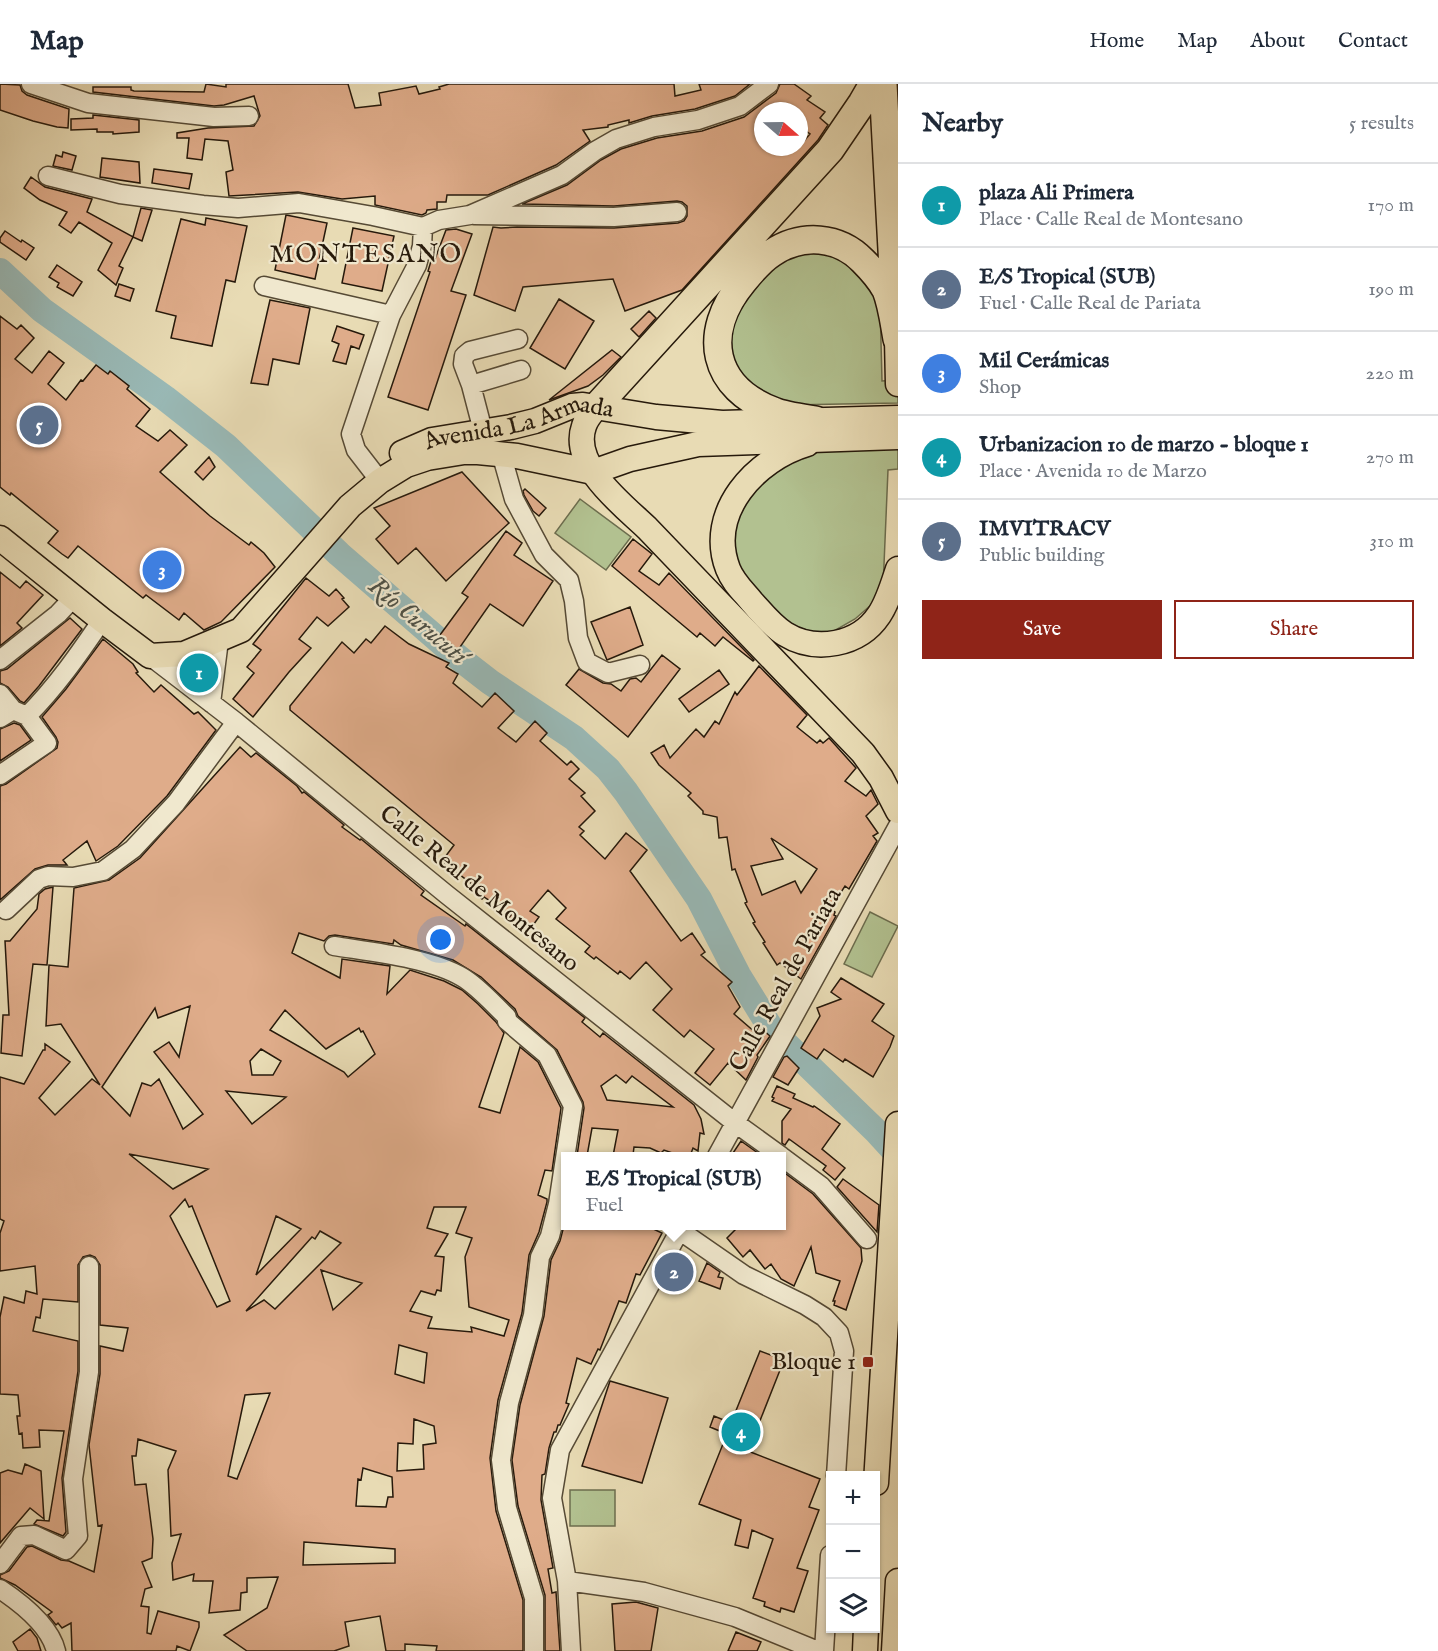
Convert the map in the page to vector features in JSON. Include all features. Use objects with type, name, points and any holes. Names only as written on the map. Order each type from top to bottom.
[{"type":"highway","points":[[597,406],[830,150],[873,84]]},
{"type":"highway","points":[[883,84],[897,339]]},
{"type":"highway","points":[[819,430],[751,399],[731,382],[720,359],[718,332],[722,315],[730,298],[760,263],[782,247],[805,240],[829,241],[850,249],[873,272],[886,291],[897,339]]},
{"type":"main road","points":[[897,339],[898,384]]},
{"type":"main road","name":"Avenida La Armada","points":[[150,656],[184,654],[219,640],[346,502],[399,454],[432,440],[535,421],[572,406],[583,405],[691,422],[898,437]]},
{"type":"main road","points":[[597,406],[584,425],[582,436],[585,454],[593,472],[612,496],[648,528],[714,600],[863,753],[880,778],[898,812]]},
{"type":"main road","name":"Avenida La Armada","points":[[377,476],[427,458],[464,452],[501,453],[593,472],[630,459],[698,444],[898,418]]},
{"type":"main road","points":[[819,430],[772,459],[750,478],[732,501],[724,531],[728,567],[733,579],[762,613],[785,633],[807,642],[831,644],[852,638],[872,624],[885,606],[898,568]]},
{"type":"main road","points":[[0,538],[150,656]]},
{"type":"main road","points":[[877,1471],[898,1124]]},
{"type":"main road","points":[[894,1651],[898,1581]]},
{"type":"main road","points":[[865,1651],[866,1633]]},
{"type":"street","points":[[31,84],[88,103],[214,117],[249,116]]},
{"type":"street","points":[[470,215],[562,175],[616,139],[654,127],[698,120],[740,106],[769,84]]},
{"type":"street","points":[[48,176],[120,194],[203,206],[238,208],[299,203],[423,226],[439,220],[470,215],[614,217],[677,212]]},
{"type":"street","points":[[377,476],[356,450],[351,434],[391,315],[417,265],[422,246],[423,226]]},
{"type":"street","points":[[264,286],[391,315]]},
{"type":"street","points":[[483,431],[463,364],[464,356],[470,351],[518,339]]},
{"type":"street","points":[[471,385],[521,370]]},
{"type":"street","points":[[501,453],[513,499],[543,555],[569,580],[578,638],[587,662],[608,673],[640,665]]},
{"type":"street","points":[[0,660],[58,614],[74,597]]},
{"type":"street","points":[[13,715],[47,696],[102,620]]},
{"type":"street","points":[[211,703],[219,640]]},
{"type":"street","name":"Calle Real de Montesano","points":[[150,656],[236,722],[446,894],[774,1152]]},
{"type":"street","points":[[0,694],[13,715],[47,743],[0,775]]},
{"type":"street","points":[[6,910],[39,879],[48,876],[73,877],[103,871],[132,849],[176,803],[236,722]]},
{"type":"street","name":"Calle Real de Pariata","points":[[719,1152],[898,826]]},
{"type":"street","points":[[334,946],[396,956],[449,970],[474,985],[507,1017],[507,1021],[547,1055],[573,1106],[566,1152]]},
{"type":"street","name":"Calle Real de Montesano","points":[[786,1161],[820,1186],[867,1239]]},
{"type":"street","points":[[534,1651],[534,1598],[507,1508],[501,1460],[509,1403],[532,1315],[540,1257],[550,1236],[561,1184]]},
{"type":"street","points":[[570,1651],[567,1581],[552,1498],[560,1450],[680,1230]]},
{"type":"street","points":[[684,1230],[744,1275],[824,1317],[839,1333],[844,1351],[836,1471]]},
{"type":"street","points":[[0,1564],[21,1536],[34,1535],[66,1550],[78,1536],[73,1479],[89,1372],[89,1266]]},
{"type":"street","points":[[824,1651],[829,1579]]},
{"type":"street","points":[[567,1581],[644,1592],[735,1617],[818,1651]]},
{"type":"street","points":[[0,1589],[40,1623],[54,1643],[56,1651]]},
{"type":"green space","points":[[811,244],[854,263],[880,303],[882,381],[898,380],[898,403],[788,405],[763,394],[738,375],[726,355],[731,305],[762,269]]},
{"type":"green space","points":[[898,445],[898,469],[888,470],[883,588],[871,605],[855,619],[834,631],[814,632],[789,625],[758,595],[735,568],[734,532],[742,496],[771,468],[817,449]]},
{"type":"green space","points":[[580,499],[631,537],[606,570],[555,533]]},
{"type":"green space","points":[[870,912],[898,926],[872,977],[844,964]]},
{"type":"green space","points":[[570,1490],[615,1490],[615,1526],[570,1526]]},
{"type":"building","points":[[0,84],[20,85],[22,91],[27,95],[69,109],[68,128],[33,121],[0,110]]},
{"type":"building","points":[[206,84],[226,87],[226,84],[348,84],[355,108],[381,105],[379,93],[416,86],[419,94],[440,89],[439,87],[449,84],[674,84],[675,96],[701,90],[699,84],[750,84],[735,96],[695,109],[583,130],[590,141],[556,165],[488,195],[447,195],[446,202],[437,202],[437,209],[427,210],[422,215],[375,205],[375,196],[342,199],[298,192],[229,196],[226,172],[233,170],[228,141],[205,139],[202,160],[187,158],[189,138],[177,138],[177,133],[208,128],[254,126],[260,116],[254,96],[214,106],[93,92],[93,87],[131,87],[134,91],[204,92]]},
{"type":"building","points":[[780,84],[794,84],[811,96],[807,100],[825,112],[820,118],[828,125],[808,151],[810,134],[808,133],[808,102],[764,102],[776,93]]},
{"type":"building","points":[[754,110],[754,156],[803,156],[682,290],[625,311],[613,279],[523,287],[515,311],[474,295],[493,227],[614,228],[684,221],[687,216],[687,206],[677,201],[614,206],[522,204],[567,185],[601,160],[621,149],[657,138],[702,131],[744,117]]},
{"type":"building","points":[[93,115],[139,120],[139,132],[113,134],[113,132],[97,132],[97,129],[71,130],[71,119],[93,118]]},
{"type":"building","points":[[63,152],[76,156],[72,170],[53,166],[56,155],[62,157]]},
{"type":"building","points":[[102,158],[139,162],[140,183],[100,177]]},
{"type":"building","points":[[154,169],[192,174],[189,189],[152,183]]},
{"type":"building","points":[[31,177],[45,187],[92,199],[87,212],[133,237],[119,266],[123,268],[116,285],[98,270],[112,243],[79,222],[71,233],[59,225],[67,212],[40,200],[24,188]]},
{"type":"building","points":[[141,208],[152,210],[142,241],[133,237]]},
{"type":"building","points":[[286,215],[327,223],[315,279],[275,270]]},
{"type":"building","points":[[206,218],[247,226],[235,282],[226,280],[212,346],[171,338],[176,316],[156,311],[181,219],[205,225]]},
{"type":"building","points":[[353,228],[394,236],[382,291],[342,283]]},
{"type":"building","points":[[456,229],[472,234],[451,291],[466,295],[428,410],[388,397],[430,272],[428,271],[432,258],[435,259],[446,230]]},
{"type":"building","points":[[5,231],[34,248],[26,260],[0,242]]},
{"type":"building","points":[[57,265],[82,282],[73,296],[57,287],[59,283],[49,277]]},
{"type":"building","points":[[119,284],[134,289],[130,301],[115,296]]},
{"type":"building","points":[[559,299],[594,321],[565,369],[530,348]]},
{"type":"building","points":[[270,300],[310,308],[299,364],[273,359],[268,385],[251,383]]},
{"type":"building","points":[[649,311],[656,318],[639,337],[631,329]]},
{"type":"building","points":[[0,316],[17,329],[21,325],[34,338],[15,359],[32,373],[49,351],[64,363],[48,384],[66,400],[96,365],[108,374],[110,371],[129,386],[127,389],[150,409],[136,426],[158,441],[170,430],[187,445],[160,472],[210,516],[249,545],[251,542],[275,567],[221,622],[204,630],[184,613],[179,620],[146,595],[143,598],[78,546],[68,558],[48,543],[58,531],[11,493],[10,495],[0,487]]},
{"type":"building","points":[[337,326],[364,335],[359,349],[351,346],[346,364],[333,361],[339,344],[332,341]]},
{"type":"building","points":[[612,350],[621,357],[603,375],[588,386],[549,400]]},
{"type":"building","points":[[209,457],[215,467],[203,480],[195,472]]},
{"type":"building","points":[[462,472],[509,523],[446,581],[416,548],[398,564],[376,539],[390,526],[374,508]]},
{"type":"building","points":[[525,489],[546,508],[539,516],[533,511],[524,495]]},
{"type":"building","points":[[506,531],[522,543],[514,555],[553,581],[523,626],[490,604],[458,650],[440,635],[468,597],[462,593]]},
{"type":"building","points":[[633,539],[652,554],[639,571],[659,585],[669,573],[753,661],[723,637],[715,646],[700,633],[697,637],[612,566]]},
{"type":"building","points":[[0,572],[20,588],[26,581],[43,595],[17,623],[22,628],[0,646]]},
{"type":"building","points":[[306,578],[329,596],[336,589],[349,607],[328,626],[317,617],[299,639],[311,648],[253,717],[233,699],[254,673],[247,667],[261,650],[253,644]]},
{"type":"building","points":[[630,607],[643,645],[607,660],[591,622]]},
{"type":"building","points":[[70,618],[82,629],[39,686],[24,703],[20,701],[8,687],[0,683],[0,671],[7,669]]},
{"type":"building","points":[[385,626],[409,644],[449,663],[446,667],[458,674],[453,683],[482,707],[495,693],[514,711],[498,728],[516,742],[535,721],[547,733],[540,741],[567,765],[571,761],[579,769],[569,779],[585,793],[581,796],[595,811],[579,827],[584,831],[580,835],[605,859],[626,833],[647,850],[630,871],[681,941],[692,933],[705,952],[701,955],[732,982],[728,986],[740,1007],[734,1014],[756,1033],[761,1028],[770,1036],[757,1055],[746,1080],[728,1063],[710,1085],[695,1073],[714,1049],[690,1030],[684,1037],[653,1010],[672,989],[646,962],[630,979],[620,971],[618,974],[596,957],[594,959],[585,952],[590,946],[556,919],[566,908],[548,890],[530,911],[539,917],[531,928],[528,926],[524,932],[507,920],[511,915],[484,897],[482,899],[470,889],[473,885],[442,861],[454,845],[290,710],[290,706],[342,642],[354,653],[366,639],[371,643]]},
{"type":"building","points":[[103,639],[133,664],[138,672],[136,673],[154,692],[161,685],[194,714],[198,712],[216,730],[167,796],[118,846],[96,861],[87,841],[63,860],[67,865],[48,865],[35,869],[0,900],[0,786],[57,748],[56,737],[42,717]]},
{"type":"building","points":[[662,655],[680,669],[628,737],[566,685],[579,669],[621,691],[630,679],[636,678],[641,682]]},
{"type":"building","points":[[759,666],[807,715],[797,727],[817,743],[820,740],[823,743],[829,738],[856,768],[845,781],[866,796],[871,790],[878,804],[866,816],[878,833],[873,836],[877,841],[849,889],[845,886],[830,909],[835,912],[836,916],[801,979],[780,963],[777,965],[763,943],[765,942],[753,923],[755,922],[745,903],[747,902],[735,869],[732,870],[727,837],[719,838],[717,817],[703,814],[703,811],[688,796],[691,793],[659,765],[651,753],[664,745],[670,758],[696,729],[704,737],[715,721],[719,724],[735,692],[737,695]],"holes":[[[771,838],[817,869],[801,893],[795,881],[762,895],[751,866],[783,859]]]},
{"type":"building","points":[[719,670],[729,684],[689,712],[679,699]]},
{"type":"building","points":[[14,723],[20,725],[31,740],[0,761],[0,729]]},
{"type":"building","points":[[240,747],[251,757],[256,753],[297,786],[302,793],[304,792],[344,825],[342,827],[361,839],[424,891],[421,895],[465,926],[466,924],[585,1018],[582,1022],[600,1037],[603,1033],[694,1105],[701,1119],[704,1134],[700,1133],[698,1151],[693,1148],[692,1152],[664,1150],[659,1152],[650,1148],[634,1147],[633,1152],[614,1152],[618,1130],[592,1128],[588,1152],[578,1152],[583,1102],[557,1050],[518,1016],[515,1009],[481,977],[453,960],[401,945],[394,940],[393,944],[335,935],[329,936],[324,941],[299,933],[292,953],[340,978],[342,959],[390,966],[387,994],[410,970],[444,981],[462,990],[478,1004],[504,1033],[479,1107],[500,1113],[520,1047],[538,1062],[561,1108],[552,1171],[545,1170],[538,1195],[547,1199],[547,1202],[539,1232],[529,1255],[522,1313],[498,1400],[490,1458],[496,1511],[523,1600],[523,1651],[436,1651],[437,1646],[405,1644],[405,1651],[386,1651],[380,1616],[345,1622],[349,1646],[334,1651],[247,1651],[224,1635],[267,1608],[278,1577],[247,1578],[247,1592],[241,1593],[240,1610],[209,1613],[213,1581],[193,1581],[194,1574],[173,1580],[172,1563],[181,1534],[171,1536],[168,1470],[176,1451],[138,1439],[136,1456],[132,1456],[135,1485],[146,1484],[153,1539],[152,1558],[142,1562],[152,1587],[145,1589],[141,1606],[149,1607],[147,1633],[151,1634],[158,1611],[199,1622],[190,1651],[177,1646],[176,1651],[72,1651],[71,1623],[62,1628],[58,1623],[56,1625],[48,1615],[52,1612],[15,1585],[0,1578],[0,1575],[9,1571],[27,1547],[32,1546],[94,1572],[102,1525],[98,1526],[89,1445],[100,1374],[100,1346],[123,1351],[128,1328],[100,1325],[100,1265],[95,1257],[90,1255],[83,1257],[78,1265],[78,1302],[43,1299],[40,1318],[36,1317],[33,1331],[78,1341],[78,1371],[62,1478],[66,1532],[63,1536],[34,1524],[37,1520],[49,1521],[64,1431],[39,1430],[40,1447],[23,1448],[17,1416],[20,1416],[18,1395],[0,1394],[0,1317],[4,1297],[24,1303],[26,1291],[37,1294],[35,1266],[0,1271],[0,1233],[4,1221],[0,1219],[0,1077],[24,1084],[45,1050],[45,1044],[70,1062],[39,1098],[55,1115],[92,1079],[100,1085],[61,1024],[46,1026],[49,965],[68,967],[74,888],[109,880],[140,858]],"holes":[[[190,1006],[179,1057],[169,1042],[154,1052],[203,1114],[183,1129],[159,1079],[151,1086],[142,1083],[130,1116],[102,1087],[155,1008],[158,1018]],[[285,1010],[326,1049],[359,1028],[361,1032],[363,1031],[375,1054],[348,1077],[344,1072],[270,1030]],[[261,1049],[281,1061],[273,1075],[252,1075],[250,1061]],[[616,1075],[626,1083],[632,1076],[673,1107],[607,1100],[601,1086]],[[226,1091],[286,1097],[252,1124]],[[129,1154],[208,1169],[173,1189]],[[185,1199],[189,1207],[192,1206],[230,1301],[217,1307],[170,1216]],[[434,1207],[466,1207],[456,1233],[472,1238],[465,1257],[469,1307],[509,1320],[504,1336],[471,1327],[472,1332],[428,1328],[432,1317],[410,1311],[421,1291],[435,1295],[437,1290],[441,1291],[444,1257],[435,1256],[448,1234],[427,1228]],[[276,1216],[301,1229],[256,1275]],[[320,1231],[341,1243],[275,1309],[264,1300],[246,1311],[312,1237],[315,1239]],[[321,1270],[362,1283],[333,1310]],[[399,1345],[427,1353],[424,1383],[395,1374]],[[270,1393],[237,1479],[228,1476],[245,1395]],[[414,1419],[434,1426],[436,1443],[423,1445],[424,1469],[397,1471],[398,1443],[413,1444]],[[363,1468],[392,1477],[393,1497],[388,1497],[386,1507],[356,1506],[358,1479],[361,1480]],[[304,1542],[395,1549],[395,1563],[303,1565]]]},
{"type":"building","points":[[53,887],[47,965],[33,964],[22,1056],[1,1053],[3,1015],[9,1015],[5,941],[10,941],[37,909],[39,894]]},
{"type":"building","points":[[841,978],[884,1004],[872,1021],[894,1036],[873,1077],[845,1059],[843,1062],[824,1049],[817,1059],[801,1048],[820,1016],[817,1008],[841,999],[831,992]]},
{"type":"building","points":[[787,1056],[799,1068],[788,1085],[773,1077],[784,1057]]},
{"type":"building","points":[[777,1086],[795,1094],[793,1098],[814,1106],[840,1124],[822,1149],[845,1168],[835,1180],[823,1170],[826,1166],[789,1139],[785,1145],[782,1143],[782,1121],[791,1109],[772,1101]]},
{"type":"building","points":[[741,1141],[756,1152],[734,1152]]},
{"type":"building","points":[[786,1174],[813,1194],[861,1248],[862,1261],[846,1310],[834,1305],[835,1301],[833,1301],[840,1281],[816,1273],[811,1247],[794,1286],[781,1279],[771,1264],[765,1269],[750,1250],[743,1257],[727,1238],[735,1230],[786,1230]]},
{"type":"building","points":[[843,1179],[879,1205],[877,1232],[837,1187]]},
{"type":"building","points":[[563,1230],[656,1230],[662,1233],[640,1275],[636,1274],[626,1303],[619,1301],[600,1350],[598,1349],[591,1364],[577,1358],[566,1403],[569,1404],[560,1425],[554,1432],[549,1448],[545,1474],[542,1475],[541,1500],[553,1568],[548,1569],[552,1593],[556,1592],[560,1651],[545,1651],[545,1595],[518,1506],[512,1460],[520,1405],[544,1316],[551,1260]]},
{"type":"building","points":[[707,1263],[720,1272],[718,1277],[723,1278],[720,1289],[699,1281]]},
{"type":"building","points":[[760,1351],[784,1360],[748,1451],[820,1479],[809,1507],[819,1510],[797,1568],[808,1571],[794,1612],[781,1608],[780,1612],[764,1606],[765,1602],[753,1598],[773,1539],[752,1530],[748,1548],[735,1545],[741,1520],[699,1504],[727,1434],[710,1427],[714,1416],[731,1423]]},
{"type":"building","points":[[610,1381],[668,1398],[642,1483],[582,1466]]},
{"type":"building","points":[[25,1464],[41,1471],[44,1519],[30,1508],[0,1543],[0,1473],[8,1470],[22,1474]]},
{"type":"building","points":[[636,1602],[658,1608],[651,1651],[615,1651],[612,1604]]},
{"type":"building","points":[[30,1629],[37,1638],[41,1651],[18,1651],[13,1642]]},
{"type":"building","points":[[736,1632],[761,1642],[757,1651],[728,1651]]},
{"type":"waterway","name":"Río Curucutí","points":[[0,271],[42,310],[165,398],[226,446],[339,554],[459,658],[490,682],[574,738],[608,769],[699,899],[738,975],[770,1027]]},
{"type":"waterway","name":"Río Curucutí","points":[[787,1045],[898,1155]]},
{"type":"place","name":"IMVITRACV","points":[[39,425]]},
{"type":"place","name":"Mil Cerámicas","points":[[162,570]]},
{"type":"place","name":"plaza Ali Primera","points":[[199,673]]},
{"type":"place","name":"E/S Tropical (SUB)","points":[[674,1272]]},
{"type":"place","name":"Bloque 1","points":[[868,1362]]},
{"type":"place","name":"Urbanizacion 10 de marzo - bloque 1","points":[[741,1432]]},
{"type":"district","name":"MONTESANO","points":[[366,254]]}]
